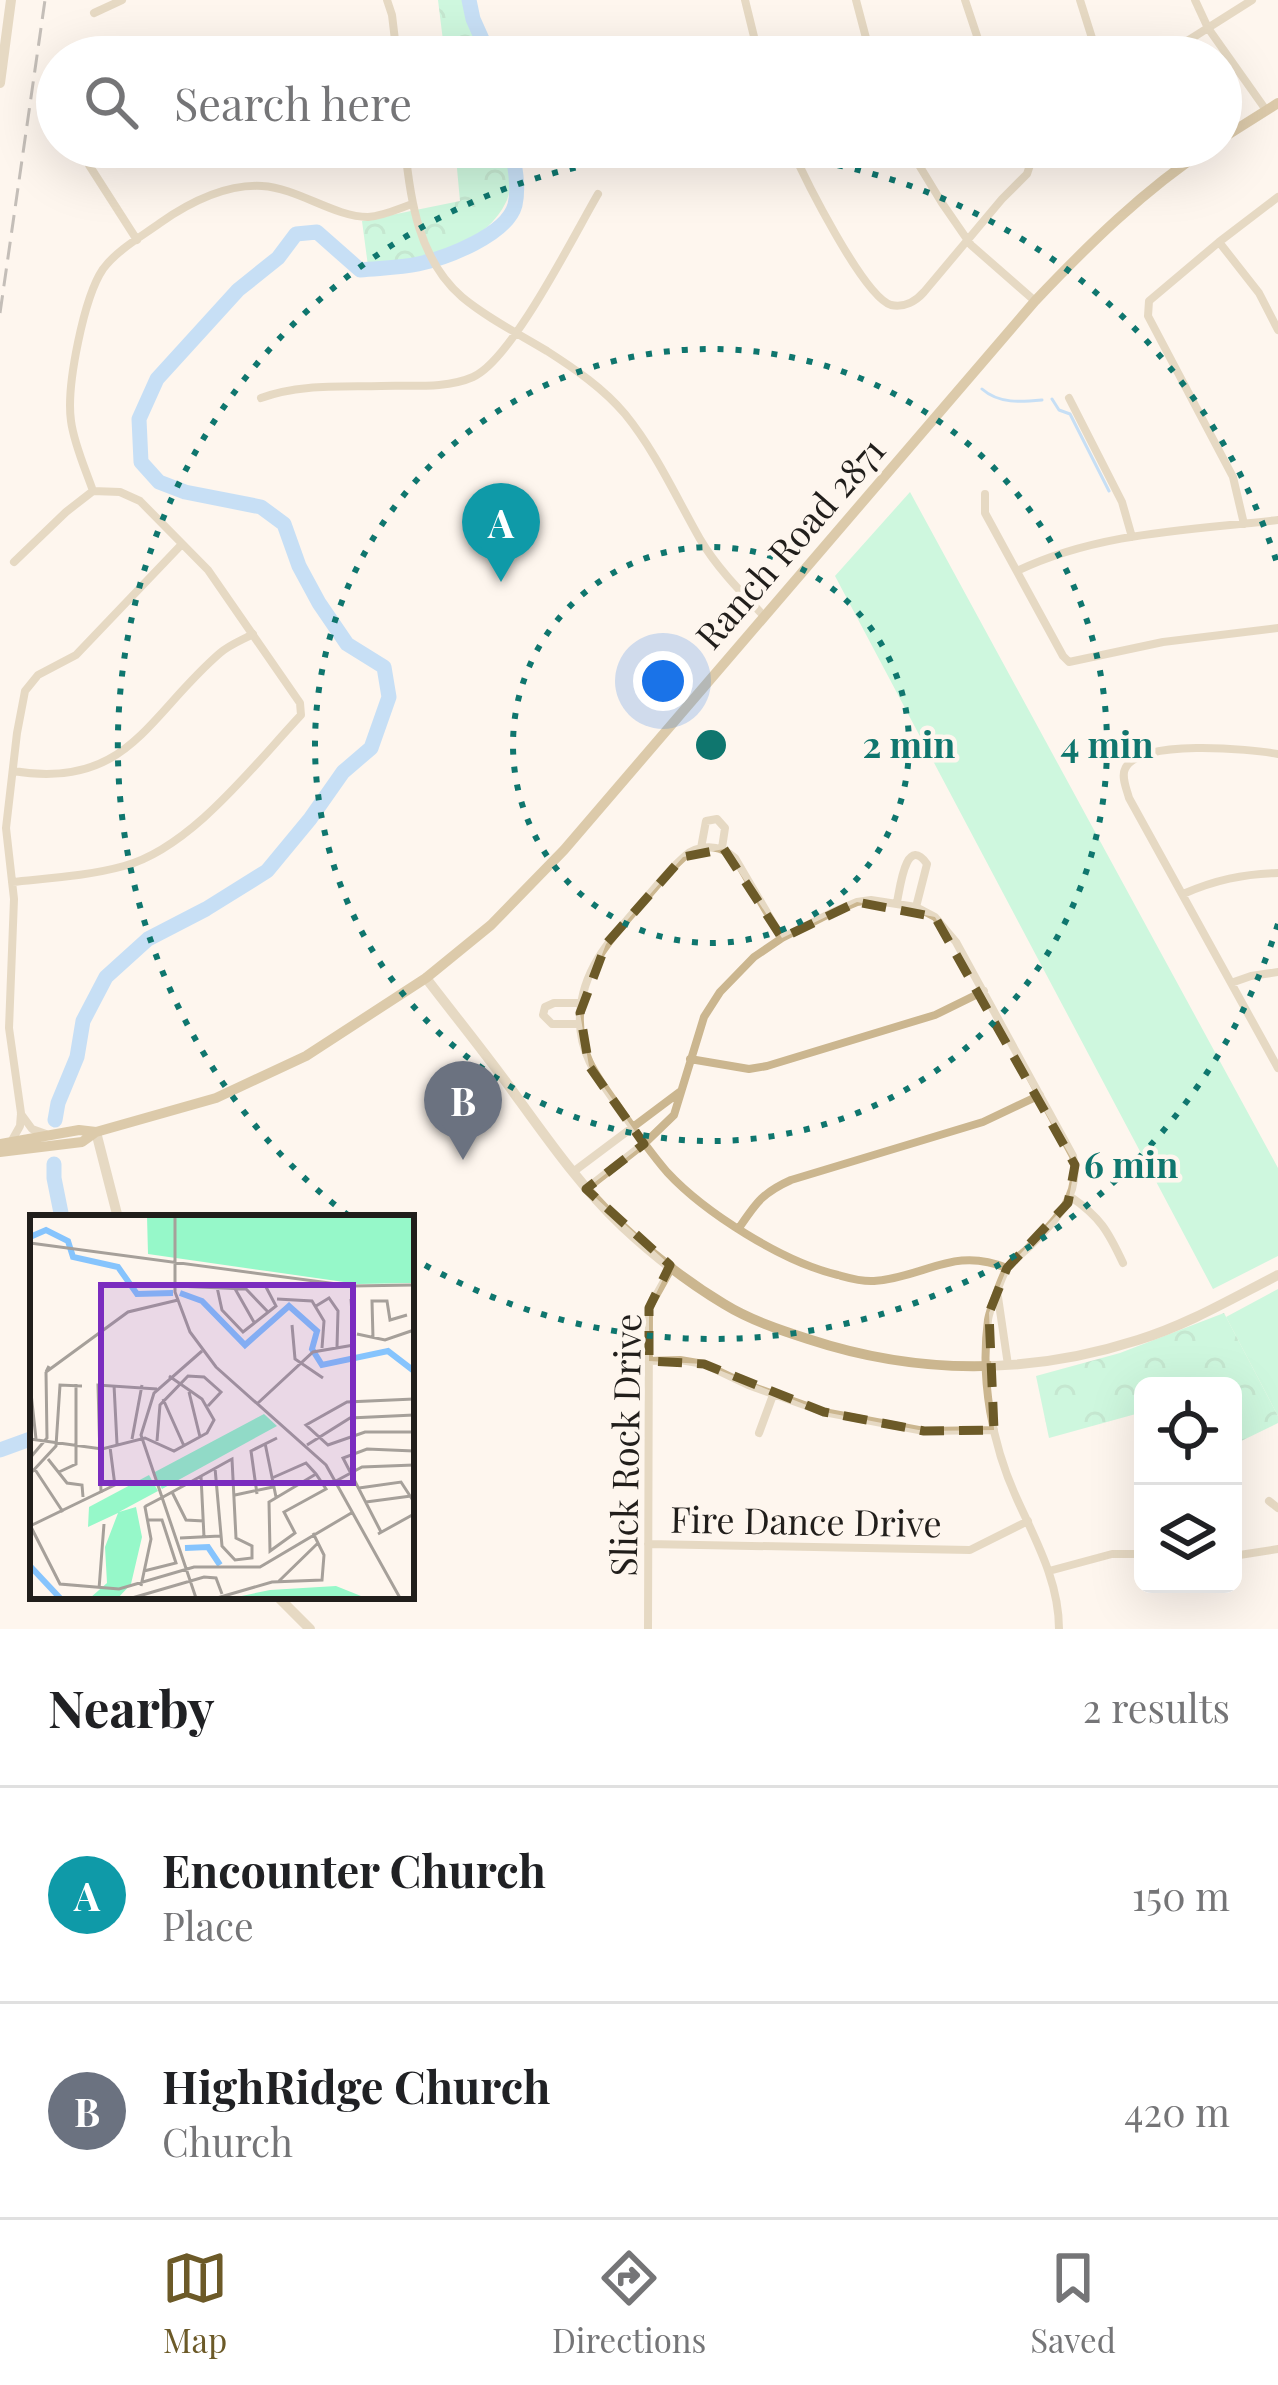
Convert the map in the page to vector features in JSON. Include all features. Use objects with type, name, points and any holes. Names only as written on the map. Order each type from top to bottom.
[{"type":"main road","points":[[1242,125],[1272,106]]},
{"type":"main road","name":"Ranch Road 2871","points":[[3,1146],[82,1142],[96,1132],[244,1087],[306,1056],[426,977],[490,925],[532,886],[1035,301],[1106,228],[1179,168]]},
{"type":"main road","name":"Ranch Road 2871","points":[[3,1146],[80,1130],[96,1132]]},
{"type":"street","points":[[0,83],[10,0]]},
{"type":"street","points":[[94,13],[122,0]]},
{"type":"street","points":[[387,0],[394,36]]},
{"type":"street","points":[[746,0],[754,36]]},
{"type":"street","points":[[856,0],[865,36]]},
{"type":"street","points":[[965,0],[977,36]]},
{"type":"street","points":[[1080,0],[1091,36]]},
{"type":"street","points":[[1195,0],[1215,36]]},
{"type":"street","points":[[1195,36],[1252,0]]},
{"type":"street","points":[[1242,69],[1272,106]]},
{"type":"street","points":[[91,168],[137,240]]},
{"type":"street","points":[[408,168],[423,238],[450,283],[469,302],[572,368],[621,409],[642,436],[701,542],[764,616]]},
{"type":"street","points":[[801,168],[857,268],[885,302],[904,305],[917,300],[1029,168]]},
{"type":"street","points":[[921,168],[968,241],[1035,301]]},
{"type":"street","points":[[93,491],[70,407],[84,315],[106,264],[177,211],[215,192],[235,188],[285,190],[357,216],[374,217],[412,204]]},
{"type":"street","points":[[261,398],[294,388],[450,384],[490,367],[517,333],[598,194]]},
{"type":"street","points":[[1244,524],[1233,477],[1147,308],[1149,301],[1278,197]]},
{"type":"street","points":[[1219,242],[1259,293],[1278,330]]},
{"type":"street","points":[[1069,398],[1122,502],[1132,537]]},
{"type":"street","points":[[12,882],[128,866],[165,848],[219,802],[302,716],[300,703],[208,570],[140,502],[120,492],[93,491],[14,562]]},
{"type":"street","points":[[986,494],[985,513],[1069,662],[1163,642],[1278,628]]},
{"type":"street","points":[[1017,571],[1072,549],[1132,537],[1278,520]]},
{"type":"street","points":[[3,1146],[17,1133],[21,1113],[9,1028],[14,899],[6,828],[26,692],[38,675],[76,656],[182,544]]},
{"type":"street","points":[[13,771],[71,774],[104,763],[133,744],[223,651],[253,634]]},
{"type":"street","points":[[1278,754],[1255,750],[1154,752],[1126,766],[1124,774],[1129,798],[1278,1068]]},
{"type":"street","points":[[701,848],[706,821],[717,819],[724,828],[722,848]]},
{"type":"street","points":[[782,938],[742,869],[722,848],[701,848],[683,857],[593,964],[584,988],[580,1024],[589,1066],[645,1144],[694,1198],[773,1249],[832,1274],[869,1282],[966,1258],[1007,1268]]},
{"type":"street","points":[[897,902],[906,863],[917,855],[924,858],[927,868],[916,907]]},
{"type":"street","points":[[1183,894],[1241,874],[1278,873]]},
{"type":"street","points":[[586,1189],[674,1115],[704,1017],[754,956],[857,902],[897,902],[935,917],[956,942],[1073,1156],[1071,1197],[1052,1224],[1007,1268],[989,1313],[987,1368],[994,1430],[1007,1475],[1048,1571],[1058,1629]]},
{"type":"street","points":[[1231,982],[1278,972]]},
{"type":"street","points":[[426,977],[572,1172],[624,1228],[727,1306],[806,1338],[926,1364],[987,1368],[1062,1360],[1143,1339],[1278,1275]]},
{"type":"street","points":[[690,1059],[749,1069],[767,1066],[935,1015],[984,991]]},
{"type":"street","points":[[580,1024],[552,1024],[543,1015],[545,1006],[554,1003],[581,1003]]},
{"type":"street","points":[[572,1172],[682,1090]]},
{"type":"street","points":[[739,1228],[757,1200],[791,1180],[983,1122],[1040,1095]]},
{"type":"street","points":[[21,1113],[32,1129],[51,1136]]},
{"type":"street","points":[[96,1132],[117,1215]]},
{"type":"street","points":[[1071,1197],[1105,1226],[1123,1263]]},
{"type":"street","name":"Slick Rock Drive","points":[[648,1629],[649,1308],[672,1267]]},
{"type":"street","points":[[998,1296],[1008,1367]]},
{"type":"street","points":[[649,1361],[704,1364],[824,1412],[924,1431],[994,1430]]},
{"type":"street","points":[[759,1433],[774,1394]]},
{"type":"street","points":[[1269,1501],[1278,1508]]},
{"type":"street","name":"Fire Dance Drive","points":[[648,1544],[970,1550],[1028,1521]]},
{"type":"street","points":[[1242,1555],[1278,1550]]},
{"type":"street","points":[[1048,1571],[1112,1554],[1134,1554]]},
{"type":"street","points":[[280,1599],[310,1629]]},
{"type":"highlighted area","points":[[724,849],[782,938],[857,902],[935,917],[1075,1165],[1068,1203],[1007,1268],[989,1313],[994,1430],[924,1431],[824,1412],[704,1364],[649,1361],[649,1308],[670,1265],[586,1189],[644,1144],[589,1066],[580,1013],[606,944],[683,857]]},
{"type":"green space","points":[[438,0],[465,0],[476,36],[442,36]]},
{"type":"green space","points":[[457,168],[509,168],[505,204],[480,232],[445,250],[368,266],[362,221],[460,201]]},
{"type":"green space","points":[[910,492],[1278,1168],[1278,1256],[1213,1289],[835,576]]},
{"type":"green space","points":[[1278,1289],[1278,1416],[1226,1317]]},
{"type":"green space","points":[[1224,1313],[1278,1423],[1242,1441],[1242,1377],[1134,1377],[1134,1414],[1049,1438],[1036,1376],[1120,1353]]},
{"type":"waterway","points":[[469,0],[481,36]]},
{"type":"waterway","points":[[55,1120],[77,1057],[83,1021],[106,977],[148,939],[267,871],[343,772],[371,748],[389,697],[384,667],[347,644],[299,566],[284,524],[261,507],[159,482],[141,462],[139,419],[157,379],[238,290],[278,258],[296,234],[317,232],[360,270],[430,261],[488,235],[510,216],[517,184],[514,168]]},
{"type":"waterway","points":[[982,389],[1003,400],[1042,400]]},
{"type":"waterway","points":[[1052,399],[1059,410],[1070,414],[1109,491]]},
{"type":"waterway","points":[[54,1164],[61,1215]]},
{"type":"waterway","points":[[0,1450],[30,1439]]},
{"type":"railway","points":[[40,36],[45,0]]},
{"type":"railway","points":[[0,313],[36,63]]},
{"type":"place","name":"Encounter Church","points":[[501,582]]},
{"type":"place","name":"HighRidge Church","points":[[463,1160]]}]
